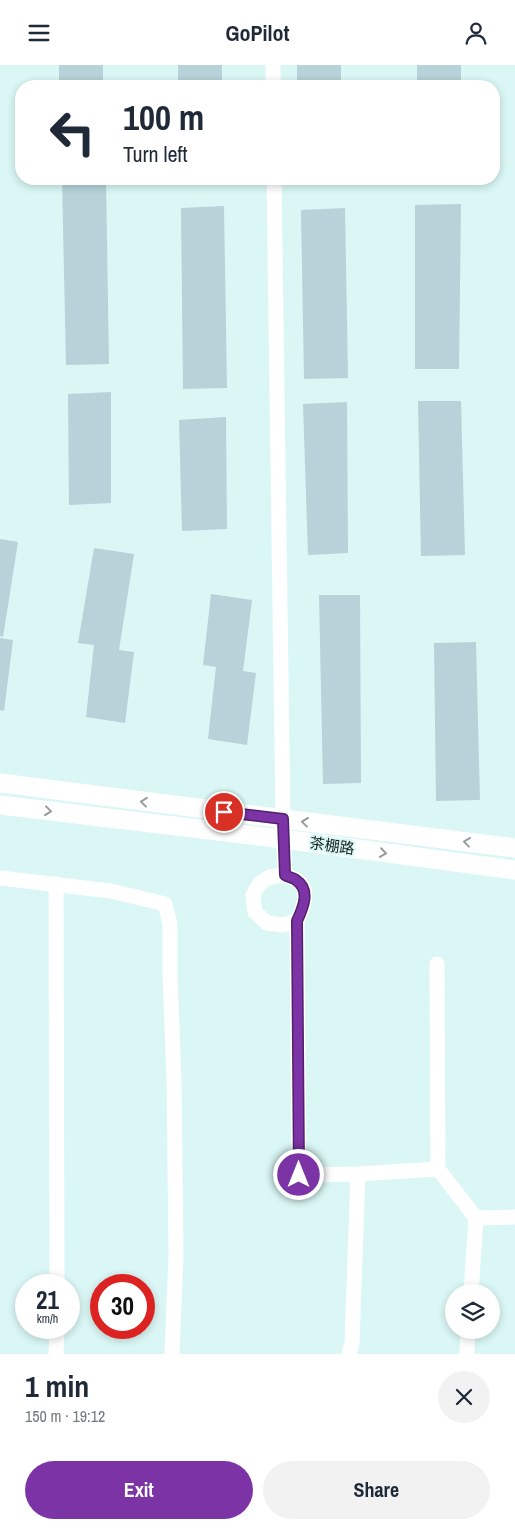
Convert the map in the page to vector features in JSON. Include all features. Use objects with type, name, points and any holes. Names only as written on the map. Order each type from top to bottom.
[{"type":"street","points":[[273,65],[273,80]]},
{"type":"street","points":[[274,185],[285,875]]},
{"type":"street","name":"茶棚路","points":[[0,783],[515,848]]},
{"type":"street","name":"茶棚路","points":[[0,805],[283,839],[515,871]]},
{"type":"street","points":[[297,921],[282,925],[267,923],[255,912],[253,895],[260,883],[270,877],[285,875],[297,880],[304,890],[305,903],[297,921],[299,1175],[358,1174],[438,1169]]},
{"type":"street","points":[[0,878],[111,891],[166,904],[170,924],[174,1079],[176,1255],[172,1354]]},
{"type":"street","points":[[56,884],[57,1274]]},
{"type":"street","points":[[436,964],[438,1169],[476,1218],[472,1284]]},
{"type":"street","points":[[349,1354],[352,1343],[358,1174]]},
{"type":"street","points":[[476,1218],[515,1217]]},
{"type":"street","points":[[56,1354],[57,1339]]},
{"type":"street","points":[[467,1354],[468,1339]]},
{"type":"building","points":[[59,65],[103,65],[103,80],[59,80]]},
{"type":"building","points":[[178,65],[222,65],[222,80],[178,80]]},
{"type":"building","points":[[297,65],[341,65],[341,80],[297,80]]},
{"type":"building","points":[[417,65],[461,65],[461,80],[417,80]]},
{"type":"building","points":[[62,185],[106,185],[109,364],[66,365]]},
{"type":"building","points":[[461,204],[459,369],[415,369],[415,205]]},
{"type":"building","points":[[224,206],[227,388],[183,389],[181,208]]},
{"type":"building","points":[[345,208],[348,378],[304,379],[301,210]]},
{"type":"building","points":[[111,392],[111,503],[69,505],[68,394]]},
{"type":"building","points":[[418,401],[461,401],[465,555],[421,556]]},
{"type":"building","points":[[347,402],[348,553],[308,555],[303,404]]},
{"type":"building","points":[[226,417],[227,529],[182,531],[179,420]]},
{"type":"building","points":[[0,539],[18,542],[3,637],[0,636]]},
{"type":"building","points":[[94,548],[134,554],[119,650],[134,652],[125,723],[86,717],[94,645],[78,643]]},
{"type":"building","points":[[211,594],[252,600],[243,671],[256,673],[247,745],[208,739],[216,667],[203,665]]},
{"type":"building","points":[[319,595],[360,595],[361,783],[323,784]]},
{"type":"building","points":[[0,638],[13,640],[4,711],[0,710]]},
{"type":"building","points":[[476,642],[480,800],[436,801],[434,643]]},
{"type":"route","points":[[224,812],[283,819],[285,875],[297,880],[304,890],[305,903],[297,921],[299,1175]]}]
